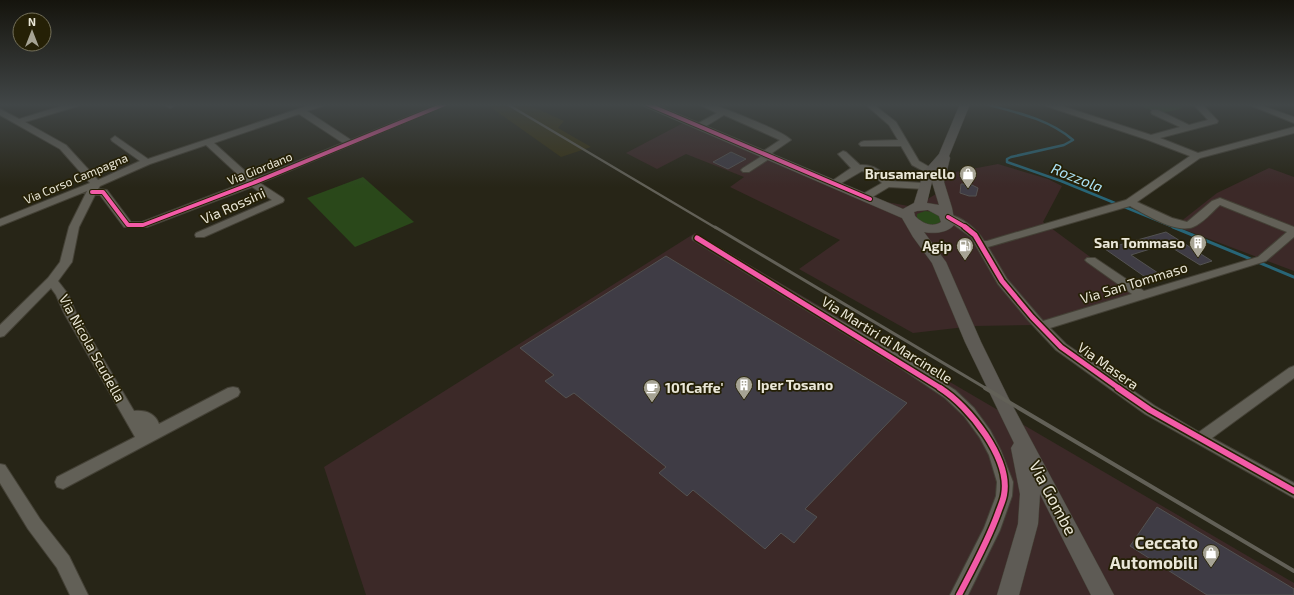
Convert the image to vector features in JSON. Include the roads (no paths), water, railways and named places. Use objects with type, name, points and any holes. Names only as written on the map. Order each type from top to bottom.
[{"type":"main road","points":[[713,132],[868,198],[913,212],[935,208],[944,222]]},
{"type":"main road","points":[[920,237],[913,212],[930,171],[944,155],[954,132]]},
{"type":"main road","points":[[939,262],[937,244],[944,222],[946,208],[938,183],[944,161],[944,155]]},
{"type":"main road","points":[[868,198],[900,219],[920,237],[939,262]]},
{"type":"main road","points":[[913,212],[923,227],[944,222]]},
{"type":"main road","name":"Via Gombe","points":[[939,262],[973,342],[1014,427],[1103,595]]},
{"type":"main road","points":[[1008,595],[1028,524],[1030,494],[1014,427]]},
{"type":"street","points":[[0,333],[52,281],[66,262],[74,227],[94,188],[62,147],[35,132]]},
{"type":"street","name":"Via Corso Campagna","points":[[0,223],[94,188],[147,162],[236,132]]},
{"type":"street","points":[[333,132],[350,143]]},
{"type":"street","name":"Via Giordano","points":[[94,188],[103,192],[128,225],[136,226],[150,223],[253,183],[377,132]]},
{"type":"street","points":[[746,170],[787,140],[768,132]]},
{"type":"street","points":[[868,198],[887,184],[924,188],[938,183],[930,171],[915,163],[896,132]]},
{"type":"street","points":[[1132,132],[1197,156]]},
{"type":"street","points":[[1151,138],[1174,132]]},
{"type":"street","points":[[944,222],[959,228],[988,244],[1123,204],[1197,156],[1271,132]]},
{"type":"street","points":[[115,139],[147,162]]},
{"type":"street","name":"Via Rossini","points":[[200,235],[279,200],[253,183],[207,141]]},
{"type":"street","points":[[864,144],[903,143]]},
{"type":"street","points":[[842,154],[857,168],[873,170],[883,178],[887,184]]},
{"type":"street","points":[[835,183],[857,168]]},
{"type":"street","points":[[1123,204],[1184,225],[1191,224],[1220,201],[1294,231]]},
{"type":"street","name":"Via San Tommaso","points":[[1042,326],[1249,264],[1262,259],[1294,231]]},
{"type":"street","name":"Via Martiri di Marcinelle","points":[[697,238],[904,364],[950,394],[981,428],[996,455],[1005,482],[1004,496],[992,530],[959,595]]},
{"type":"street","name":"Via Masera","points":[[978,239],[1002,281],[1032,317],[1061,347],[1150,410],[1200,440],[1294,491]]},
{"type":"street","points":[[1092,260],[1143,296]]},
{"type":"street","name":"Via Nicola Scudella","points":[[52,281],[62,294],[70,313],[141,434],[152,434]]},
{"type":"street","points":[[1200,440],[1294,371]]},
{"type":"street","points":[[63,482],[233,392]]},
{"type":"street","points":[[0,470],[34,524],[63,562],[79,595]]},
{"type":"waterway","name":"Rozzola","points":[[1062,132],[1073,140],[1064,145],[1011,157],[1007,159],[1007,162],[1061,181],[1176,228]]},
{"type":"waterway","name":"Rozzola","points":[[1173,227],[1294,277]]},
{"type":"railway","points":[[554,132],[716,228]]},
{"type":"railway","points":[[715,227],[987,389]]},
{"type":"railway","points":[[985,388],[1294,571]]},
{"type":"place","name":"Brusamarello","points":[[968,189]]},
{"type":"place","name":"San Tommaso","points":[[1198,258]]},
{"type":"place","name":"Agip","points":[[965,261]]},
{"type":"place","name":"Iper Tosano","points":[[744,400]]},
{"type":"place","name":"101Caffe'","points":[[652,403]]},
{"type":"place","name":"Ceccato Automobili","points":[[1211,568]]}]
